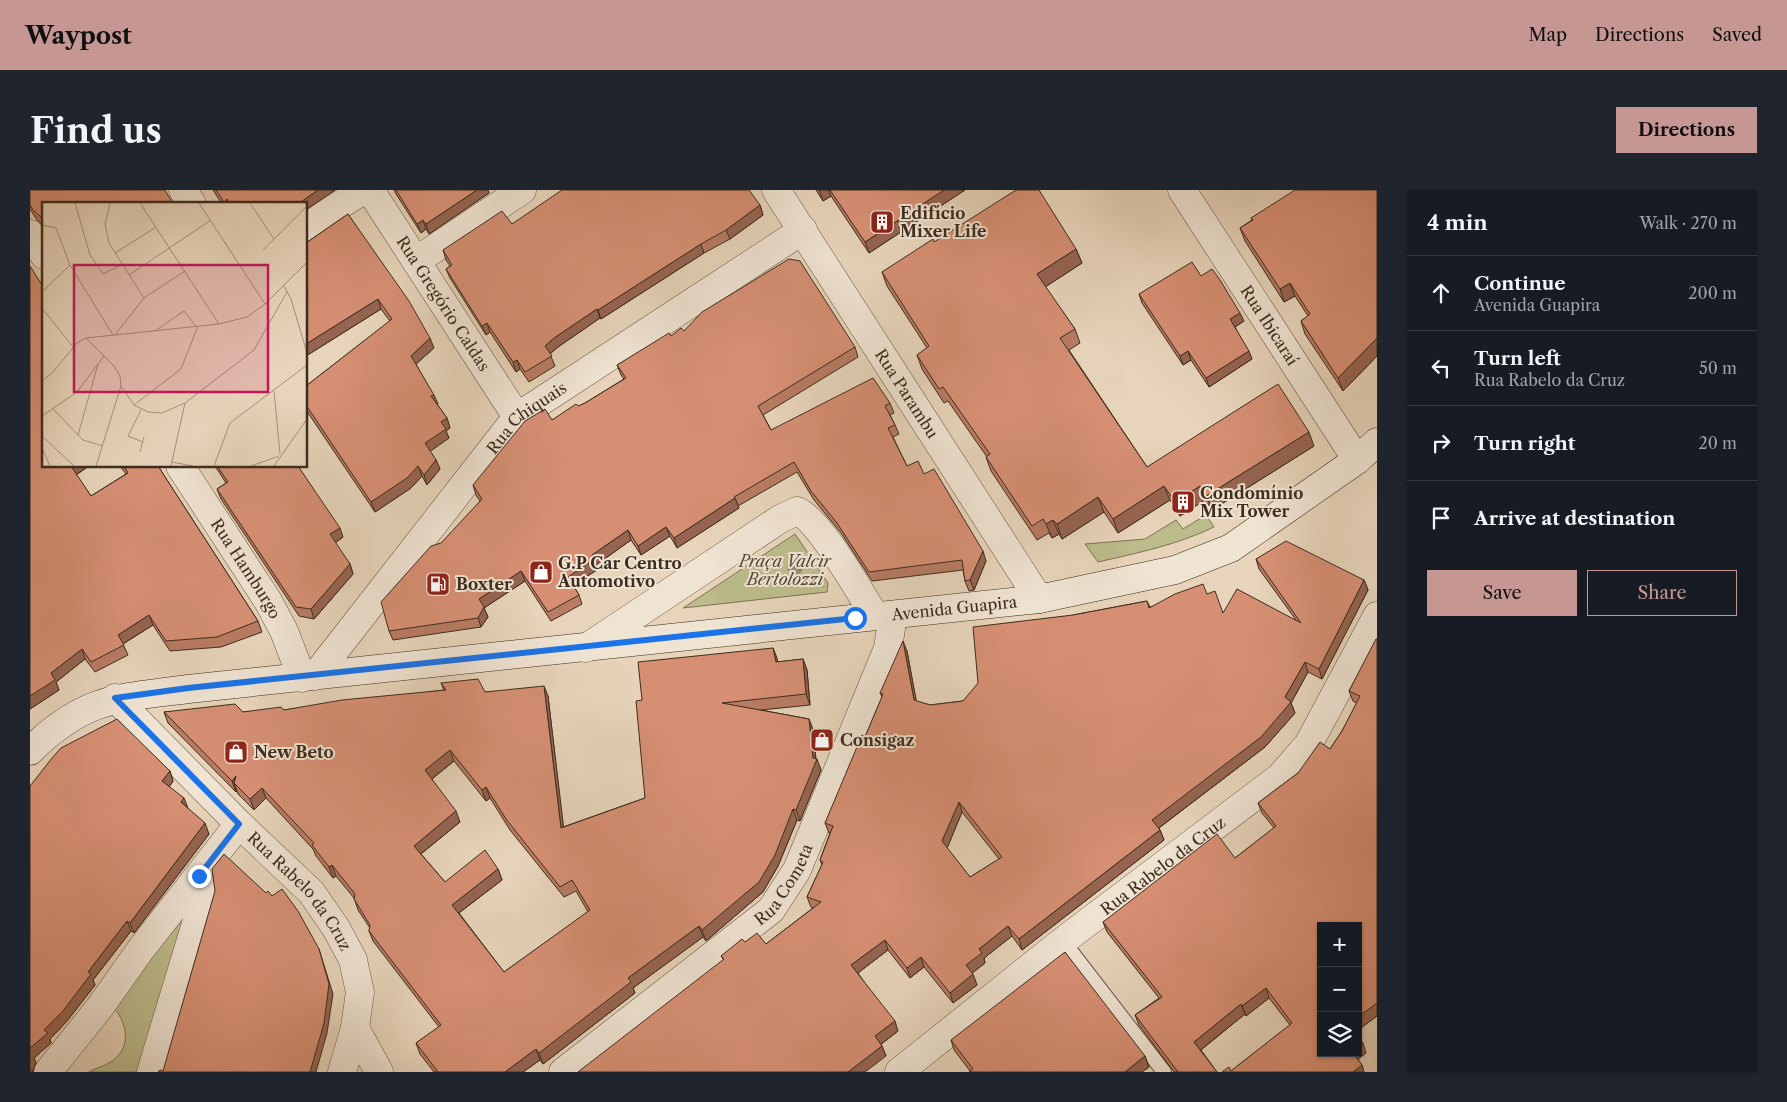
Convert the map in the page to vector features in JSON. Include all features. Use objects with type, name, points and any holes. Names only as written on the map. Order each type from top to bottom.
[{"type":"street","points":[[183,190],[191,202]]},
{"type":"street","points":[[308,226],[362,190]]},
{"type":"street","name":"Rua Gregório Caldas","points":[[370,190],[517,417]]},
{"type":"street","points":[[416,261],[522,190]]},
{"type":"street","name":"Rua Parambu","points":[[776,190],[1039,598]]},
{"type":"street","name":"Rua Ibicaraí","points":[[1182,190],[1356,460]]},
{"type":"street","name":"Rua Chiquais","points":[[309,677],[517,417],[803,230]]},
{"type":"street","points":[[30,234],[42,252]]},
{"type":"street","name":"Avenida Guapira","points":[[30,751],[53,728],[73,716],[115,698],[1039,598],[1175,570],[1231,548],[1356,460],[1377,442]]},
{"type":"street","name":"Rua Hamburgo","points":[[181,468],[268,601],[309,677]]},
{"type":"street","points":[[586,648],[788,513],[797,511],[806,515],[884,616]]},
{"type":"street","name":"Rua Cometa","points":[[563,1072],[642,1003],[749,929],[770,910],[785,890],[797,870],[888,648],[884,616]]},
{"type":"street","name":"Rua Rabelo da Cruz","points":[[898,1072],[1063,941],[1280,777],[1308,745],[1377,616]]},
{"type":"street","name":"Rua Rabelo da Cruz","points":[[115,698],[239,824],[312,892],[336,928],[353,960],[360,992],[355,1028],[342,1072]]},
{"type":"street","points":[[48,1072],[66,1052],[141,949],[239,824]]},
{"type":"street","points":[[151,1072],[204,897],[199,876]]},
{"type":"street","points":[[355,1028],[379,1072]]},
{"type":"lane","points":[[1063,941],[1164,1072]]},
{"type":"green space","points":[[1206,515],[1214,527],[1157,548],[1098,562],[1085,544],[1145,539],[1176,520],[1183,529]]},
{"type":"green space","name":"Praça Valcir Bertolozzi","points":[[795,534],[828,583],[827,592],[683,608]]},
{"type":"green space","points":[[189,892],[200,898],[140,1072],[89,1072],[115,1059],[124,1046],[125,1031],[120,1016],[115,1009]]},
{"type":"building","points":[[30,190],[165,190],[172,202],[42,202],[42,219],[30,205]]},
{"type":"building","points":[[216,190],[318,190],[301,202],[229,202],[227,199],[224,202]]},
{"type":"building","points":[[396,190],[477,190],[426,224],[423,220],[417,224]]},
{"type":"building","points":[[562,190],[749,190],[760,205],[726,230],[597,309],[554,338],[545,346],[552,356],[525,372],[517,360],[513,362],[487,323],[482,326],[446,269],[452,265],[443,250],[502,211],[512,224]]},
{"type":"building","name":"Edifício Mixer Life","points":[[830,190],[944,190],[865,242]]},
{"type":"building","points":[[1016,190],[1039,190],[1076,249],[1037,274],[1075,329],[1060,338],[1147,467],[1278,384],[1309,432],[1206,496],[1200,486],[1175,502],[1164,486],[1113,519],[1098,497],[1057,524],[1053,520],[1046,524],[1043,519],[1032,526],[986,457],[990,454],[943,387],[939,389],[917,355],[929,346],[882,272],[933,239],[934,242]]},
{"type":"building","points":[[1295,190],[1377,190],[1377,338],[1338,378],[1301,321],[1310,314],[1290,283],[1280,289],[1240,228],[1253,220],[1251,218]]},
{"type":"building","points":[[348,214],[409,301],[430,338],[411,356],[434,395],[431,396],[447,418],[441,422],[446,429],[425,443],[436,460],[424,475],[418,466],[407,478],[371,502],[308,408],[308,384],[392,319],[378,299],[308,343],[308,242]]},
{"type":"building","points":[[789,259],[800,261],[855,347],[758,406],[771,430],[873,378],[890,403],[885,406],[895,425],[888,428],[907,466],[918,461],[924,474],[934,469],[983,551],[970,580],[965,581],[962,560],[869,572],[837,523],[811,491],[794,462],[734,497],[674,538],[666,527],[638,546],[628,530],[592,555],[593,560],[568,577],[579,595],[548,612],[521,571],[479,599],[484,607],[478,618],[389,631],[381,602],[431,546],[441,543],[482,499],[473,485],[525,421],[545,409],[552,420],[576,404],[578,406],[585,403],[626,378],[617,365],[669,333],[671,336],[681,328],[684,331],[702,312]]},
{"type":"building","points":[[1192,262],[1201,276],[1212,269],[1220,280],[1240,313],[1230,319],[1249,351],[1206,378],[1188,351],[1180,356],[1139,294]]},
{"type":"building","points":[[30,266],[42,285],[42,468],[72,468],[91,496],[128,473],[125,468],[159,468],[258,621],[217,637],[166,641],[149,615],[118,635],[124,645],[91,662],[82,649],[51,673],[55,680],[30,696]]},
{"type":"building","points":[[218,468],[299,468],[340,528],[330,534],[350,564],[311,609],[296,607],[217,489],[228,482]]},
{"type":"building","points":[[1286,541],[1364,580],[1319,669],[1305,662],[1285,697],[1291,702],[1261,737],[1152,820],[1160,830],[1019,939],[1008,926],[979,949],[982,953],[966,965],[973,974],[950,993],[921,957],[907,968],[885,940],[851,965],[895,1021],[875,1036],[882,1046],[848,1072],[578,1072],[724,959],[721,956],[742,939],[745,942],[757,933],[766,944],[821,902],[807,897],[823,862],[820,860],[833,826],[825,823],[862,735],[865,737],[883,694],[880,693],[903,641],[914,700],[930,705],[963,701],[978,683],[973,627],[1073,615],[1147,601],[1149,608],[1175,594],[1203,584],[1207,594],[1215,591],[1223,613],[1237,589],[1301,623],[1256,559]],"holes":[[[959,802],[1002,857],[970,877],[942,841]]]},
{"type":"building","points":[[1377,639],[1377,1003],[1362,1014],[1362,922],[1317,922],[1317,1057],[1356,1057],[1362,1065],[1353,1072],[1222,1072],[1229,1067],[1231,1071],[1292,1023],[1266,988],[1242,1006],[1241,1004],[1194,1042],[1217,1072],[1178,1072],[1135,1015],[1162,997],[1103,922],[1217,834],[1235,858],[1276,826],[1258,803],[1298,773],[1320,742],[1330,749],[1342,731],[1360,696],[1349,691]]},
{"type":"building","points":[[773,648],[776,662],[803,659],[806,694],[722,703],[809,719],[813,758],[817,759],[796,810],[793,809],[775,855],[759,882],[702,930],[699,926],[628,978],[631,982],[539,1053],[536,1049],[505,1072],[438,1072],[416,1043],[441,1025],[369,931],[370,925],[354,899],[355,894],[332,865],[329,867],[312,845],[314,843],[262,788],[250,799],[234,783],[236,776],[232,781],[164,712],[235,704],[243,712],[281,707],[284,710],[342,700],[446,690],[441,683],[478,679],[485,692],[544,686],[561,828],[645,798],[636,701],[642,700],[638,662]],"holes":[[[450,750],[482,790],[486,787],[506,819],[560,887],[572,880],[590,910],[504,972],[452,905],[498,869],[485,850],[445,882],[414,846],[456,811],[425,770]]]},
{"type":"building","points":[[117,719],[170,771],[162,781],[184,798],[181,802],[205,823],[130,923],[127,921],[88,972],[91,974],[63,1011],[44,1030],[48,1033],[30,1048],[30,786],[61,748]]},
{"type":"building","points":[[224,854],[266,893],[268,891],[272,896],[282,889],[298,911],[319,949],[329,984],[324,1023],[310,1072],[158,1072],[160,1070],[163,1071],[215,891],[212,869]]},
{"type":"building","points":[[1065,952],[1145,1056],[1125,1072],[969,1072],[973,1069],[951,1040]]},
{"type":"place","name":"Edifício Mixer Life","points":[[882,222]]},
{"type":"place","name":"Condomínio Mix Tower","points":[[1183,502]]},
{"type":"place","name":"G.P Car Centro Automotivo","points":[[541,572]]},
{"type":"place","name":"Boxter","points":[[438,584]]},
{"type":"place","name":"Consigaz","points":[[822,740]]},
{"type":"place","name":"New Beto","points":[[236,752]]},
{"type":"route","points":[[199,876],[239,824],[115,698],[188,688],[614,645],[855,618]]}]
